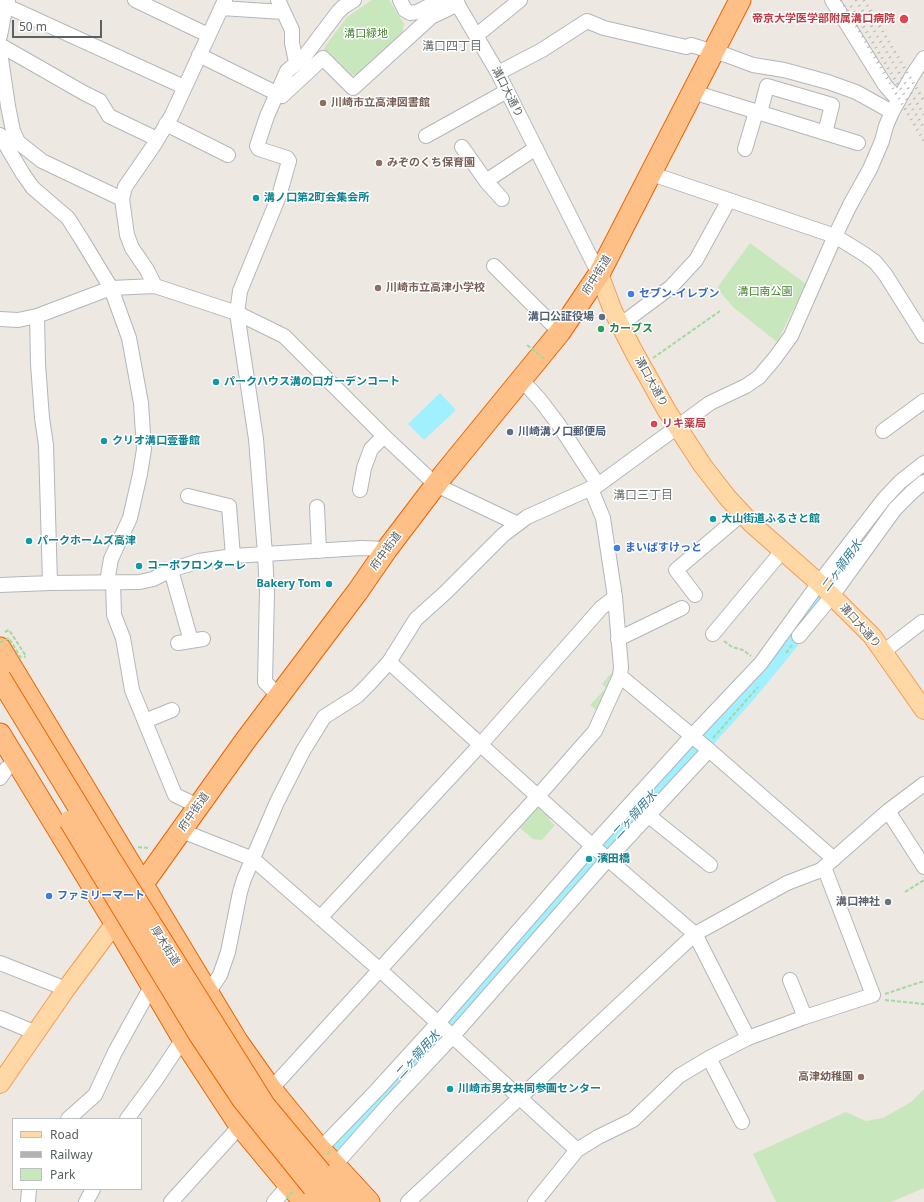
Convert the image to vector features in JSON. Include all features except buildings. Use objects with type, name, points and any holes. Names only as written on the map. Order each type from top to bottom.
[{"type":"highway","name":"府中街道","points":[[115,923],[278,695],[358,591],[387,550],[436,485],[560,332],[599,274],[652,174],[740,0]]},
{"type":"highway","points":[[0,648],[237,1041],[271,1089],[320,1149],[310,1188]]},
{"type":"highway","name":"厚木街道","points":[[0,678],[109,857],[265,1106],[310,1188],[348,1202]]},
{"type":"highway","name":"厚木街道","points":[[0,704],[199,1034],[243,1100],[310,1188],[328,1202]]},
{"type":"highway","points":[[0,734],[115,923],[151,987],[240,1126],[310,1188],[369,1202]]},
{"type":"highway","points":[[58,831],[67,830],[85,823],[93,814],[96,807]]},
{"type":"main road","name":"溝口大通り","points":[[599,274],[613,311],[642,366],[667,411],[703,466],[742,514],[857,620],[872,636],[924,710]]},
{"type":"main road","name":"府中街道","points":[[0,1084],[66,989],[115,923]]},
{"type":"street","points":[[135,0],[208,36]]},
{"type":"street","points":[[278,695],[265,682],[267,591],[256,439],[236,313],[240,291],[279,196],[289,161],[287,158],[259,149],[257,146],[287,71],[296,62],[304,57],[338,12],[354,0]]},
{"type":"street","points":[[400,0],[405,10],[410,13],[417,12],[441,0]]},
{"type":"street","points":[[476,35],[520,0]]},
{"type":"street","points":[[832,0],[885,85],[895,106]]},
{"type":"street","points":[[199,55],[282,96],[322,58],[353,88],[431,17],[456,2]]},
{"type":"street","name":"溝口大通り","points":[[456,2],[508,91],[599,274]]},
{"type":"street","points":[[0,36],[5,3],[184,87]]},
{"type":"street","points":[[155,286],[147,270],[132,248],[127,235],[122,199],[125,187],[166,124],[223,4],[281,6],[292,30],[292,43],[296,62]]},
{"type":"street","points":[[498,73],[542,50],[588,21],[604,28],[686,47],[691,45],[726,55],[753,65],[784,70],[828,82],[895,106]]},
{"type":"street","points":[[0,45],[100,101],[109,116],[157,140]]},
{"type":"street","points":[[0,52],[8,106],[7,139],[23,174],[33,188],[68,218],[82,240],[111,288],[128,338],[141,403],[144,449],[130,518],[111,559],[110,582],[114,615],[123,638],[132,690],[175,795],[198,806]]},
{"type":"street","points":[[208,993],[220,975],[228,952],[240,892],[253,859],[277,802],[324,717],[357,696],[389,662],[416,619],[445,593],[503,535],[527,517],[594,487],[710,403],[746,386],[759,377],[791,336],[850,204],[870,169],[895,106],[924,58]]},
{"type":"street","points":[[745,149],[768,86],[832,105],[825,133]]},
{"type":"street","points":[[426,136],[508,91]]},
{"type":"street","points":[[693,92],[858,143]]},
{"type":"street","points":[[166,124],[228,155]]},
{"type":"street","points":[[7,139],[18,142],[42,161],[122,199]]},
{"type":"street","points":[[462,147],[486,181],[502,199]]},
{"type":"street","points":[[486,181],[536,148]]},
{"type":"street","points":[[652,174],[835,236],[875,262],[885,274],[924,336]]},
{"type":"street","points":[[620,324],[671,287],[696,260],[729,200]]},
{"type":"street","points":[[494,266],[560,332]]},
{"type":"street","points":[[0,319],[18,320],[37,316],[111,288],[155,286],[236,313],[284,336],[384,436],[436,485],[518,524]]},
{"type":"street","points":[[37,316],[38,364],[42,418],[46,445],[50,583]]},
{"type":"street","points":[[271,1089],[538,796],[595,731],[620,676],[621,667],[615,597],[603,518],[594,487],[559,425],[540,400],[521,380]]},
{"type":"street","points":[[882,431],[924,401]]},
{"type":"street","points":[[360,490],[364,468],[371,450],[384,436]]},
{"type":"street","points":[[799,636],[825,590],[884,498],[900,482],[924,463]]},
{"type":"street","points":[[320,1149],[376,1090],[444,1029],[600,853],[649,816],[700,743],[761,663],[895,509],[924,482]]},
{"type":"street","points":[[188,496],[229,506],[233,556]]},
{"type":"street","points":[[317,507],[318,551]]},
{"type":"street","points":[[695,595],[676,570],[742,514]]},
{"type":"street","points":[[0,585],[140,582],[153,579],[171,570],[199,561],[233,556],[361,548],[387,550]]},
{"type":"street","points":[[713,633],[782,550]]},
{"type":"street","points":[[171,570],[191,641]]},
{"type":"street","points":[[320,918],[480,744],[596,614],[615,597]]},
{"type":"street","points":[[618,638],[682,608]]},
{"type":"street","points":[[883,652],[922,622]]},
{"type":"street","points":[[389,662],[600,853],[695,934],[748,1038]]},
{"type":"street","points":[[535,1202],[577,1150],[598,1137],[632,1120],[679,1076],[709,1058],[748,1038],[873,995],[829,863],[700,743],[620,676]]},
{"type":"street","points":[[145,721],[172,710]]},
{"type":"street","points":[[274,1202],[310,1188],[389,1104],[444,1029],[700,743]]},
{"type":"street","points":[[0,778],[7,768],[17,763]]},
{"type":"street","points":[[408,1202],[695,934],[788,883],[821,870],[888,811],[924,784]]},
{"type":"street","points":[[888,811],[924,867]]},
{"type":"street","points":[[649,816],[710,865]]},
{"type":"street","points":[[182,831],[253,859],[380,970],[577,1150]]},
{"type":"street","points":[[0,963],[66,989]]},
{"type":"street","points":[[790,980],[806,1017]]},
{"type":"street","points":[[69,1118],[95,1095],[115,1052],[151,987]]},
{"type":"street","points":[[0,1018],[36,1033]]},
{"type":"street","points":[[128,1118],[183,1039]]},
{"type":"street","points":[[709,1058],[742,1122]]},
{"type":"street","points":[[376,1090],[389,1104]]},
{"type":"street","points":[[171,1202],[240,1126]]},
{"type":"street","points":[[28,1202],[29,1190]]},
{"type":"street","points":[[86,1202],[92,1190]]},
{"type":"path","points":[[642,366],[720,311]]},
{"type":"path","points":[[527,345],[546,360]]},
{"type":"path","points":[[713,633],[732,646],[743,650],[761,663]]},
{"type":"path","points":[[0,643],[9,638],[21,658]]},
{"type":"path","points":[[905,892],[924,880]]},
{"type":"path","points":[[873,995],[884,994],[924,981]]},
{"type":"path","points":[[873,995],[879,1000],[893,1000],[924,1004]]},
{"type":"green space","name":"溝口緑地","points":[[372,0],[389,0],[404,24],[402,36],[358,75],[352,75],[325,53],[324,48],[347,17]]},
{"type":"green space","name":"溝口南公園","points":[[750,243],[806,284],[777,342],[733,307],[717,288]]},
{"type":"green space","points":[[614,670],[616,672],[597,711],[590,705],[606,688],[602,684]]},
{"type":"green space","points":[[536,802],[552,816],[549,820],[555,825],[542,840],[533,839],[519,827]]},
{"type":"green space","points":[[924,1089],[924,1188],[891,1202],[776,1202],[753,1154],[846,1112],[866,1121],[883,1118],[911,1102]]},
{"type":"water","points":[[440,393],[456,410],[424,440],[408,424]]},
{"type":"waterway","name":"二ヶ領用水","points":[[435,1037],[744,694],[785,644],[879,515],[904,488],[924,472]]},
{"type":"waterway","name":"二ヶ領用水","points":[[336,1150],[413,1061]]},
{"type":"railway","points":[[841,0],[924,141]]},
{"type":"railway","points":[[856,0],[924,115]]},
{"type":"railway","points":[[864,0],[924,101]]},
{"type":"railway","points":[[851,6],[924,128]]},
{"type":"place","name":"帝京大学医学部附属溝口病院","points":[[904,19]]},
{"type":"place","name":"川崎市立高津図書館","points":[[323,103]]},
{"type":"place","name":"みぞのくち保育園","points":[[379,163]]},
{"type":"place","name":"溝ノ口第2町会集会所","points":[[256,198]]},
{"type":"place","name":"川崎市立高津小学校","points":[[378,288]]},
{"type":"place","name":"セブン-イレブン","points":[[631,294]]},
{"type":"place","name":"溝口公証役場","points":[[602,317]]},
{"type":"place","name":"カーブス","points":[[601,329]]},
{"type":"place","name":"パークハウス溝の口ガーデンコート","points":[[216,382]]},
{"type":"place","name":"リキ薬局","points":[[654,424]]},
{"type":"place","name":"川崎溝ノ口郵便局","points":[[510,432]]},
{"type":"place","name":"クリオ溝口壹番館","points":[[104,441]]},
{"type":"place","name":"大山街道ふるさと館","points":[[713,519]]},
{"type":"place","name":"パークホームズ高津","points":[[29,541]]},
{"type":"place","name":"まいばすけっと","points":[[617,548]]},
{"type":"place","name":"コーポフロンターレ","points":[[139,566]]},
{"type":"place","name":"Bakery Tom","points":[[329,584]]},
{"type":"place","name":"濱田橋","points":[[589,859]]},
{"type":"place","name":"ファミリーマート","points":[[49,896]]},
{"type":"place","name":"溝口神社","points":[[888,902]]},
{"type":"place","name":"高津幼稚園","points":[[861,1077]]},
{"type":"place","name":"川崎市男女共同参画センター","points":[[450,1089]]},
{"type":"district","name":"溝口四丁目","points":[[452,47]]},
{"type":"district","name":"溝口三丁目","points":[[643,496]]}]
